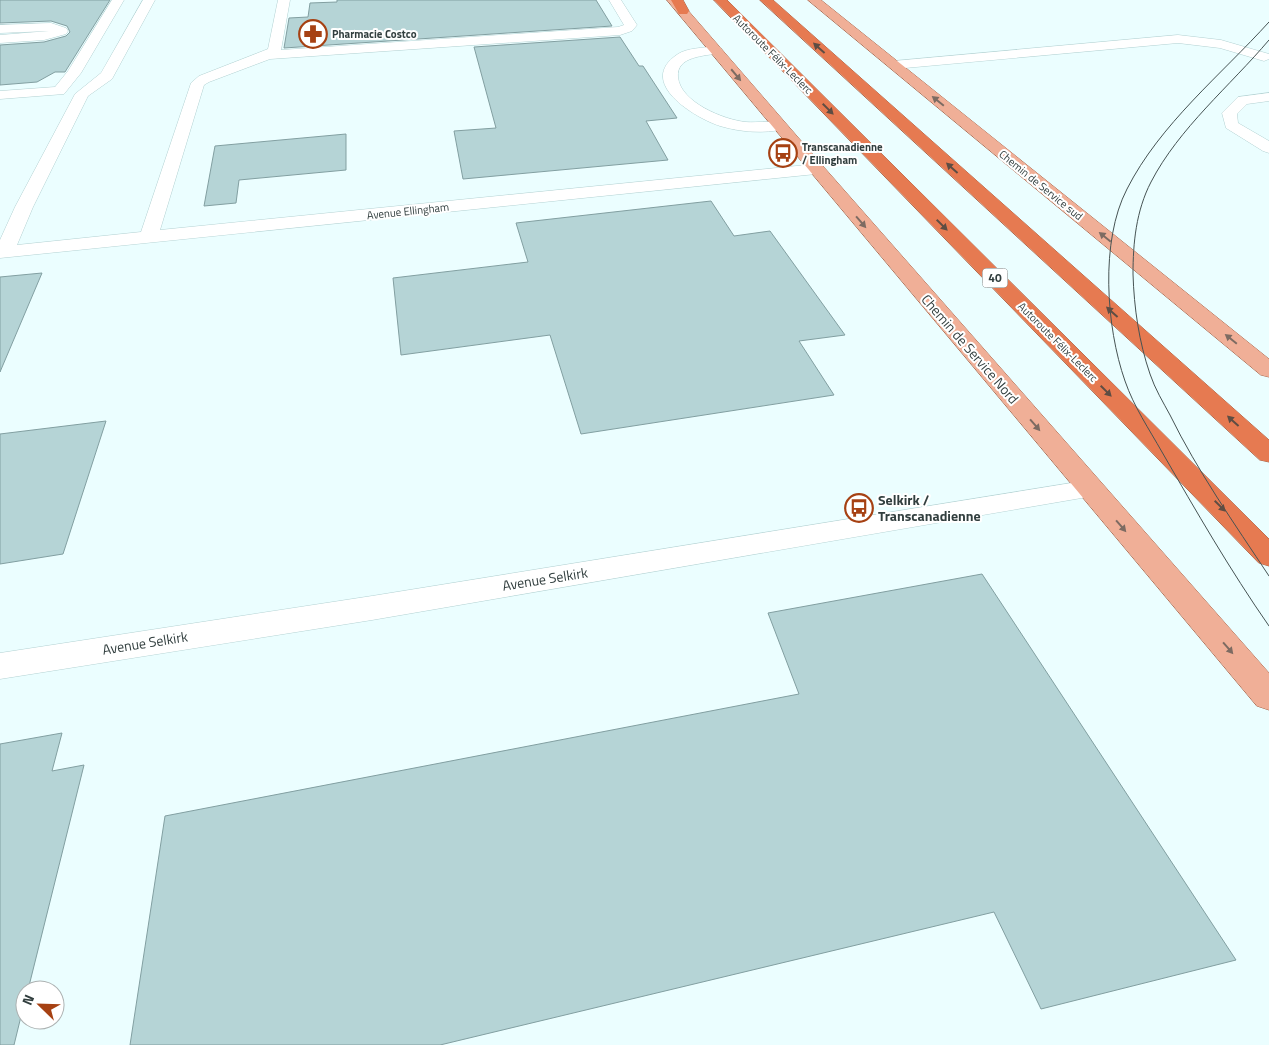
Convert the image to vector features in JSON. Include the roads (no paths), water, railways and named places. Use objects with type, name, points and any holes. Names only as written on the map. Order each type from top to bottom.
[{"type":"highway","name":"Autoroute Félix-Leclerc","points":[[720,0],[1269,556]]},
{"type":"highway","points":[[766,0],[1269,454]]},
{"type":"main road","name":"Chemin de Service Nord","points":[[673,0],[680,5],[779,126],[1269,696]]},
{"type":"main road","name":"Chemin de Service sud","points":[[814,0],[1269,370]]},
{"type":"street","points":[[0,95],[60,91],[74,73],[118,0]]},
{"type":"street","points":[[2,252],[82,94],[107,76],[149,0]]},
{"type":"street","points":[[148,237],[198,83],[204,78],[268,55],[274,51],[284,0]]},
{"type":"street","points":[[268,55],[620,31],[631,25],[615,0]]},
{"type":"street","points":[[0,29],[51,27],[72,30]]},
{"type":"street","points":[[0,39],[44,36],[72,30],[101,28]]},
{"type":"street","points":[[894,65],[1178,39],[1221,44],[1264,57]]},
{"type":"street","points":[[715,50],[684,56],[674,64],[670,78],[677,93],[695,109],[723,122],[753,127],[779,126]]},
{"type":"street","points":[[1269,98],[1243,100],[1229,113],[1231,125],[1269,148]]},
{"type":"street","name":"Avenue Ellingham","points":[[2,252],[816,169]]},
{"type":"street","name":"Avenue Selkirk","points":[[0,666],[372,608],[1090,489]]},
{"type":"tram line","points":[[1269,22],[1192,101],[1156,143],[1141,165],[1127,189],[1118,210],[1109,258],[1110,310],[1114,336],[1125,381],[1133,400],[1214,540],[1269,626]]},
{"type":"tram line","points":[[1269,40],[1190,125],[1151,182],[1142,204],[1136,227],[1133,274],[1140,337],[1154,385],[1204,477],[1269,576]]},
{"type":"place","name":"Pharmacie Costco","points":[[313,34]]},
{"type":"place","name":"Transcanadienne / Ellingham","points":[[783,153]]},
{"type":"place","name":"Selkirk / Transcanadienne","points":[[859,508]]}]
